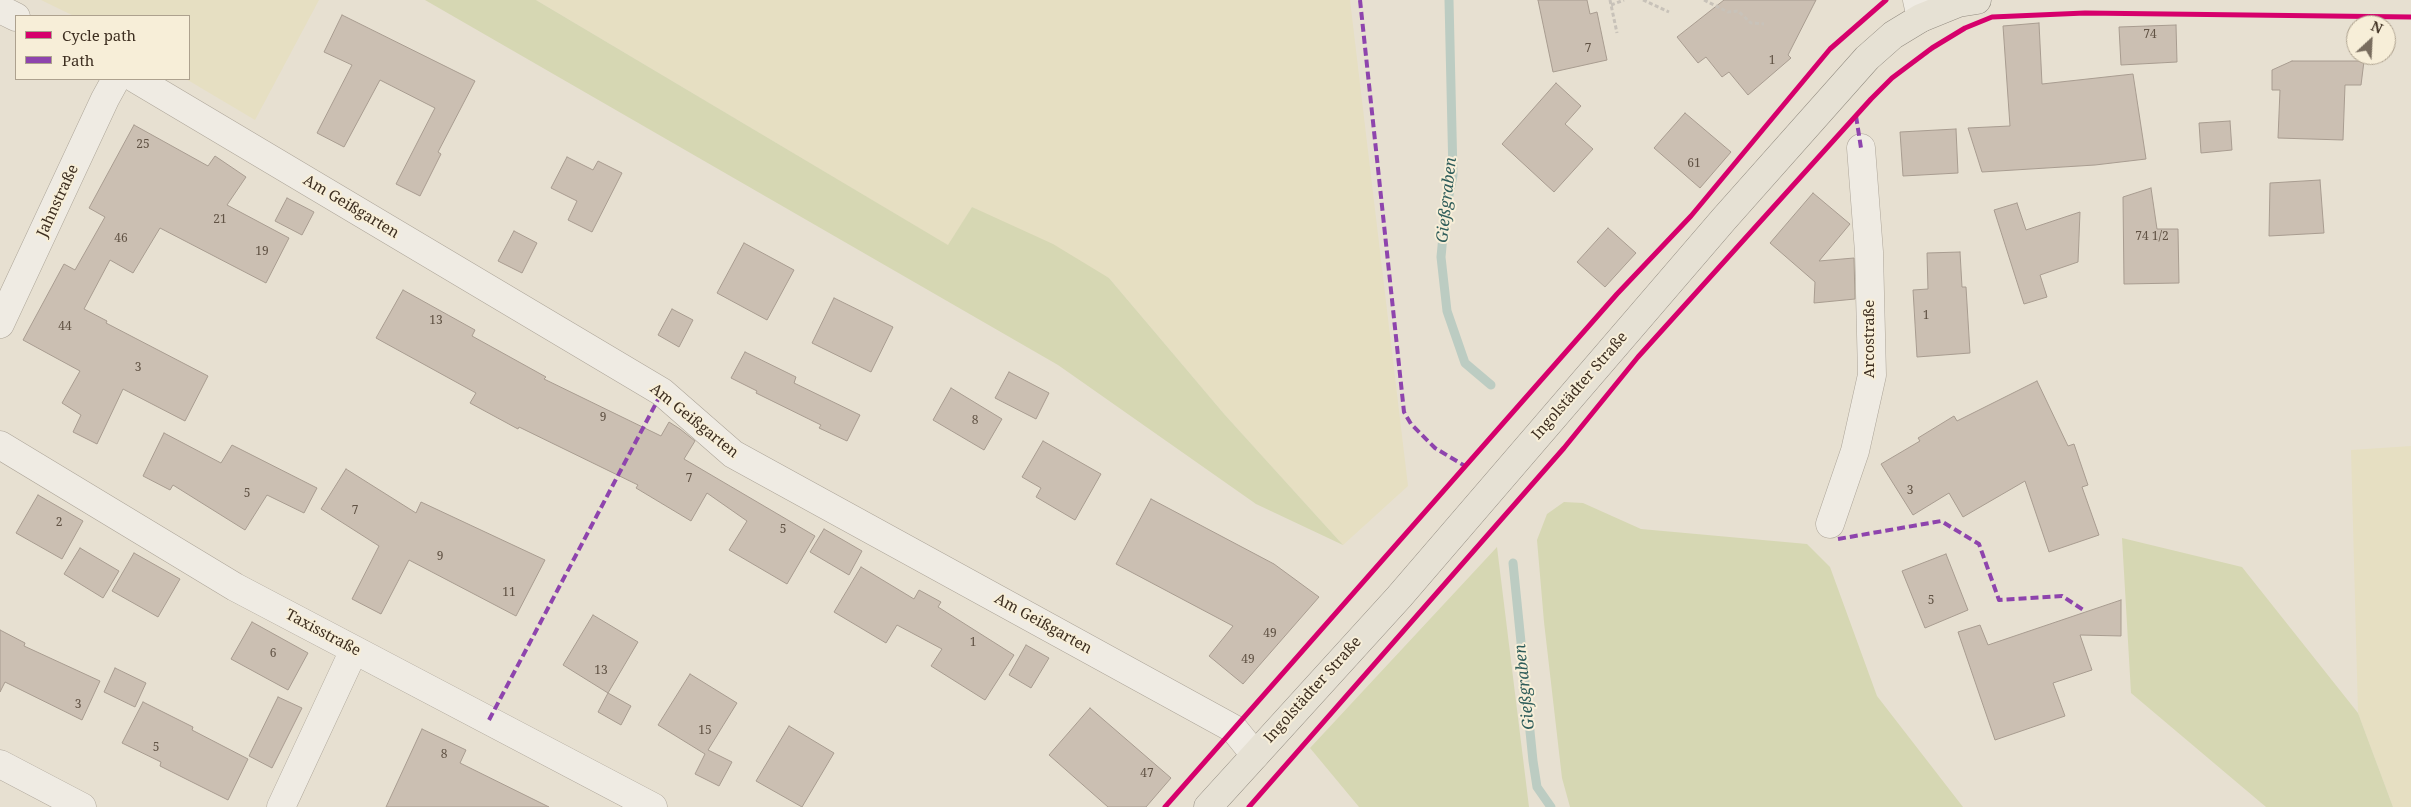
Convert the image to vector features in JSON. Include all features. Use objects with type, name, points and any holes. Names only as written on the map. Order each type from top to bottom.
[{"type":"main road","name":"Ingolstädter Straße","points":[[1208,807],[1399,597],[1827,101],[1867,58],[1919,9],[1958,3],[1984,9]]},
{"type":"street","points":[[0,9],[15,16]]},
{"type":"street","name":"Jahnstraße","points":[[0,324],[115,80]]},
{"type":"street","name":"Am Geißgarten","points":[[138,80],[662,392],[733,454],[1234,729],[1254,755]]},
{"type":"street","name":"Arcostraße","points":[[1830,524],[1855,451],[1872,375],[1869,252],[1861,148]]},
{"type":"street","name":"Taxisstraße","points":[[0,445],[235,587],[653,807]]},
{"type":"street","points":[[281,807],[354,650]]},
{"type":"street","points":[[0,764],[82,807]]},
{"type":"path","points":[[1610,0],[1617,33]]},
{"type":"path","points":[[1611,5],[1624,0]]},
{"type":"path","points":[[1643,0],[1669,12]]},
{"type":"path","points":[[1704,0],[1728,12],[1738,12],[1751,23],[1764,24]]},
{"type":"path","points":[[1984,9],[2086,13],[2411,17]]},
{"type":"path","points":[[1872,99],[1892,78],[1941,43]]},
{"type":"shaded area","points":[[41,0],[319,0],[255,120],[188,80],[190,80],[190,15],[72,15]]},
{"type":"shaded area","points":[[536,0],[1350,0],[1408,486],[1343,545],[1225,415],[1109,278],[972,207],[949,246]]},
{"type":"shaded area","points":[[2411,446],[2411,807],[2393,807],[2358,713],[2351,450]]},
{"type":"green space","points":[[425,0],[536,0],[948,245],[972,207],[1053,244],[1109,278],[1225,415],[1343,545],[1256,504],[1058,365]]},
{"type":"green space","points":[[1564,502],[1583,503],[1641,529],[1807,544],[1830,567],[1877,696],[1963,807],[1570,807],[1562,778],[1544,622],[1537,540],[1547,514]]},
{"type":"green space","points":[[2122,538],[2242,567],[2358,713],[2393,807],[2266,807],[2131,693]]},
{"type":"green space","points":[[1497,547],[1529,807],[1359,807],[1310,748]]},
{"type":"building","points":[[1538,0],[1587,0],[1590,14],[1597,12],[1607,60],[1553,72]]},
{"type":"building","points":[[1724,0],[1816,0],[1788,55],[1791,58],[1748,95],[1729,72],[1722,77],[1706,57],[1698,63],[1677,37]]},
{"type":"building","points":[[342,15],[475,81],[438,152],[441,154],[420,196],[396,184],[435,108],[380,80],[344,147],[317,133],[352,65],[324,52]]},
{"type":"building","points":[[2039,23],[2042,84],[2133,74],[2146,159],[2095,165],[1982,172],[1968,128],[2010,126],[2003,26]]},
{"type":"building","points":[[2176,25],[2177,62],[2121,65],[2119,27]]},
{"type":"building","points":[[2292,61],[2346,61],[2346,65],[2364,65],[2361,85],[2345,85],[2343,140],[2278,138],[2280,90],[2272,90],[2272,70]]},
{"type":"building","points":[[1556,83],[1581,106],[1565,124],[1593,149],[1554,192],[1502,144]]},
{"type":"building","points":[[1685,113],[1731,152],[1700,188],[1654,148]]},
{"type":"building","points":[[2230,121],[2232,150],[2201,153],[2199,123]]},
{"type":"building","points":[[134,125],[208,166],[215,156],[246,177],[227,205],[289,238],[266,283],[160,228],[133,273],[110,260],[84,309],[107,321],[106,323],[208,376],[185,421],[123,389],[97,444],[73,432],[81,415],[62,403],[80,371],[23,340],[64,264],[75,270],[105,217],[89,208]]},
{"type":"building","points":[[1956,129],[1958,173],[1903,176],[1900,132]]},
{"type":"building","points":[[567,157],[593,170],[598,161],[622,173],[592,232],[568,220],[577,201],[551,188]]},
{"type":"building","points":[[2320,180],[2324,233],[2269,236],[2270,183]]},
{"type":"building","points":[[2151,188],[2157,229],[2178,229],[2179,283],[2124,284],[2123,197]]},
{"type":"building","points":[[1813,193],[1850,224],[1819,261],[1854,258],[1855,299],[1814,303],[1815,282],[1770,243]]},
{"type":"building","points":[[287,198],[314,212],[302,235],[275,221]]},
{"type":"building","points":[[2017,203],[2026,230],[2080,212],[2078,262],[2040,275],[2047,297],[2024,304],[1994,210]]},
{"type":"building","points":[[1608,228],[1636,253],[1605,287],[1577,262]]},
{"type":"building","points":[[514,231],[537,243],[522,273],[498,261]]},
{"type":"building","points":[[744,243],[794,270],[767,320],[717,293]]},
{"type":"building","points":[[1960,252],[1962,287],[1966,287],[1970,353],[1917,357],[1913,290],[1928,289],[1927,253]]},
{"type":"building","points":[[403,290],[475,330],[472,336],[546,377],[544,379],[661,436],[669,422],[680,429],[695,441],[684,459],[815,536],[787,584],[729,550],[747,521],[707,493],[691,521],[636,488],[638,485],[519,427],[518,429],[470,403],[476,393],[376,338]]},
{"type":"building","points":[[834,298],[893,327],[871,372],[812,343]]},
{"type":"building","points":[[672,309],[693,320],[679,347],[658,335]]},
{"type":"building","points":[[745,352],[796,377],[794,383],[860,415],[847,441],[819,428],[821,425],[756,393],[757,391],[731,378]]},
{"type":"building","points":[[1009,372],[1049,393],[1036,419],[995,398]]},
{"type":"building","points":[[2037,381],[2068,446],[2074,444],[2088,485],[2082,487],[2099,535],[2049,552],[2025,481],[1963,517],[1949,493],[1913,515],[1881,464],[1920,441],[1918,438],[1954,416],[1957,421]]},
{"type":"building","points":[[951,388],[1002,419],[984,450],[933,420]]},
{"type":"building","points":[[164,433],[221,463],[232,445],[317,488],[304,513],[267,495],[245,530],[173,485],[170,490],[143,476]]},
{"type":"building","points":[[1043,441],[1101,474],[1075,520],[1036,497],[1041,488],[1022,477]]},
{"type":"building","points":[[346,469],[416,513],[421,502],[545,560],[516,616],[409,560],[381,614],[352,599],[379,546],[321,509]]},
{"type":"building","points":[[38,495],[83,521],[62,559],[16,533]]},
{"type":"building","points":[[1151,499],[1274,564],[1319,597],[1243,684],[1209,656],[1233,626],[1116,564]]},
{"type":"building","points":[[824,529],[862,551],[849,575],[810,552]]},
{"type":"building","points":[[80,548],[119,571],[103,598],[64,574]]},
{"type":"building","points":[[134,553],[180,579],[158,617],[112,591]]},
{"type":"building","points":[[1946,554],[1968,610],[1925,628],[1902,571]]},
{"type":"building","points":[[861,567],[914,599],[919,590],[941,602],[938,607],[1014,655],[985,700],[931,666],[942,649],[897,625],[886,643],[834,612]]},
{"type":"building","points":[[2121,600],[2121,636],[2080,635],[2092,670],[2053,683],[2065,716],[1995,740],[1958,632],[1980,625],[1988,645]]},
{"type":"building","points":[[593,615],[638,642],[608,693],[563,665]]},
{"type":"building","points":[[252,622],[308,653],[288,690],[231,659]]},
{"type":"building","points":[[0,630],[25,643],[24,646],[100,681],[82,720],[5,682],[0,692]]},
{"type":"building","points":[[1026,645],[1049,658],[1031,688],[1009,675]]},
{"type":"building","points":[[115,668],[146,683],[135,707],[104,692]]},
{"type":"building","points":[[690,674],[737,703],[708,750],[732,762],[719,786],[695,774],[705,754],[658,725]]},
{"type":"building","points":[[608,693],[631,706],[621,725],[598,712]]},
{"type":"building","points":[[278,697],[302,708],[272,768],[249,756]]},
{"type":"building","points":[[143,702],[193,727],[192,730],[248,759],[228,800],[160,766],[161,762],[122,743]]},
{"type":"building","points":[[1090,708],[1171,778],[1146,807],[1108,807],[1049,755]]},
{"type":"building","points":[[789,726],[834,753],[802,807],[756,781]]},
{"type":"building","points":[[422,729],[466,750],[460,763],[549,807],[386,807]]},
{"type":"waterway","name":"Gießgraben","points":[[1449,0],[1453,175],[1445,215],[1441,257],[1447,311],[1465,363],[1491,385]]},
{"type":"waterway","name":"Gießgraben","points":[[1513,563],[1537,787],[1551,807]]},
{"type":"marked path","points":[[1360,0],[1404,412],[1411,424],[1435,448],[1465,466]]},
{"type":"marked path","points":[[1856,116],[1861,148]]},
{"type":"marked path","points":[[489,720],[662,392]]},
{"type":"marked path","points":[[1838,539],[1941,521],[1979,544],[1999,600],[2062,596],[2085,611]]},
{"type":"cycle path","points":[[1165,807],[1617,294],[1691,216],[1830,49],[1886,0]]},
{"type":"cycle path","points":[[1249,807],[1564,448],[1638,357],[1871,99],[1892,78],[1932,48],[1965,28],[1992,17],[2085,13],[2411,17]]}]
